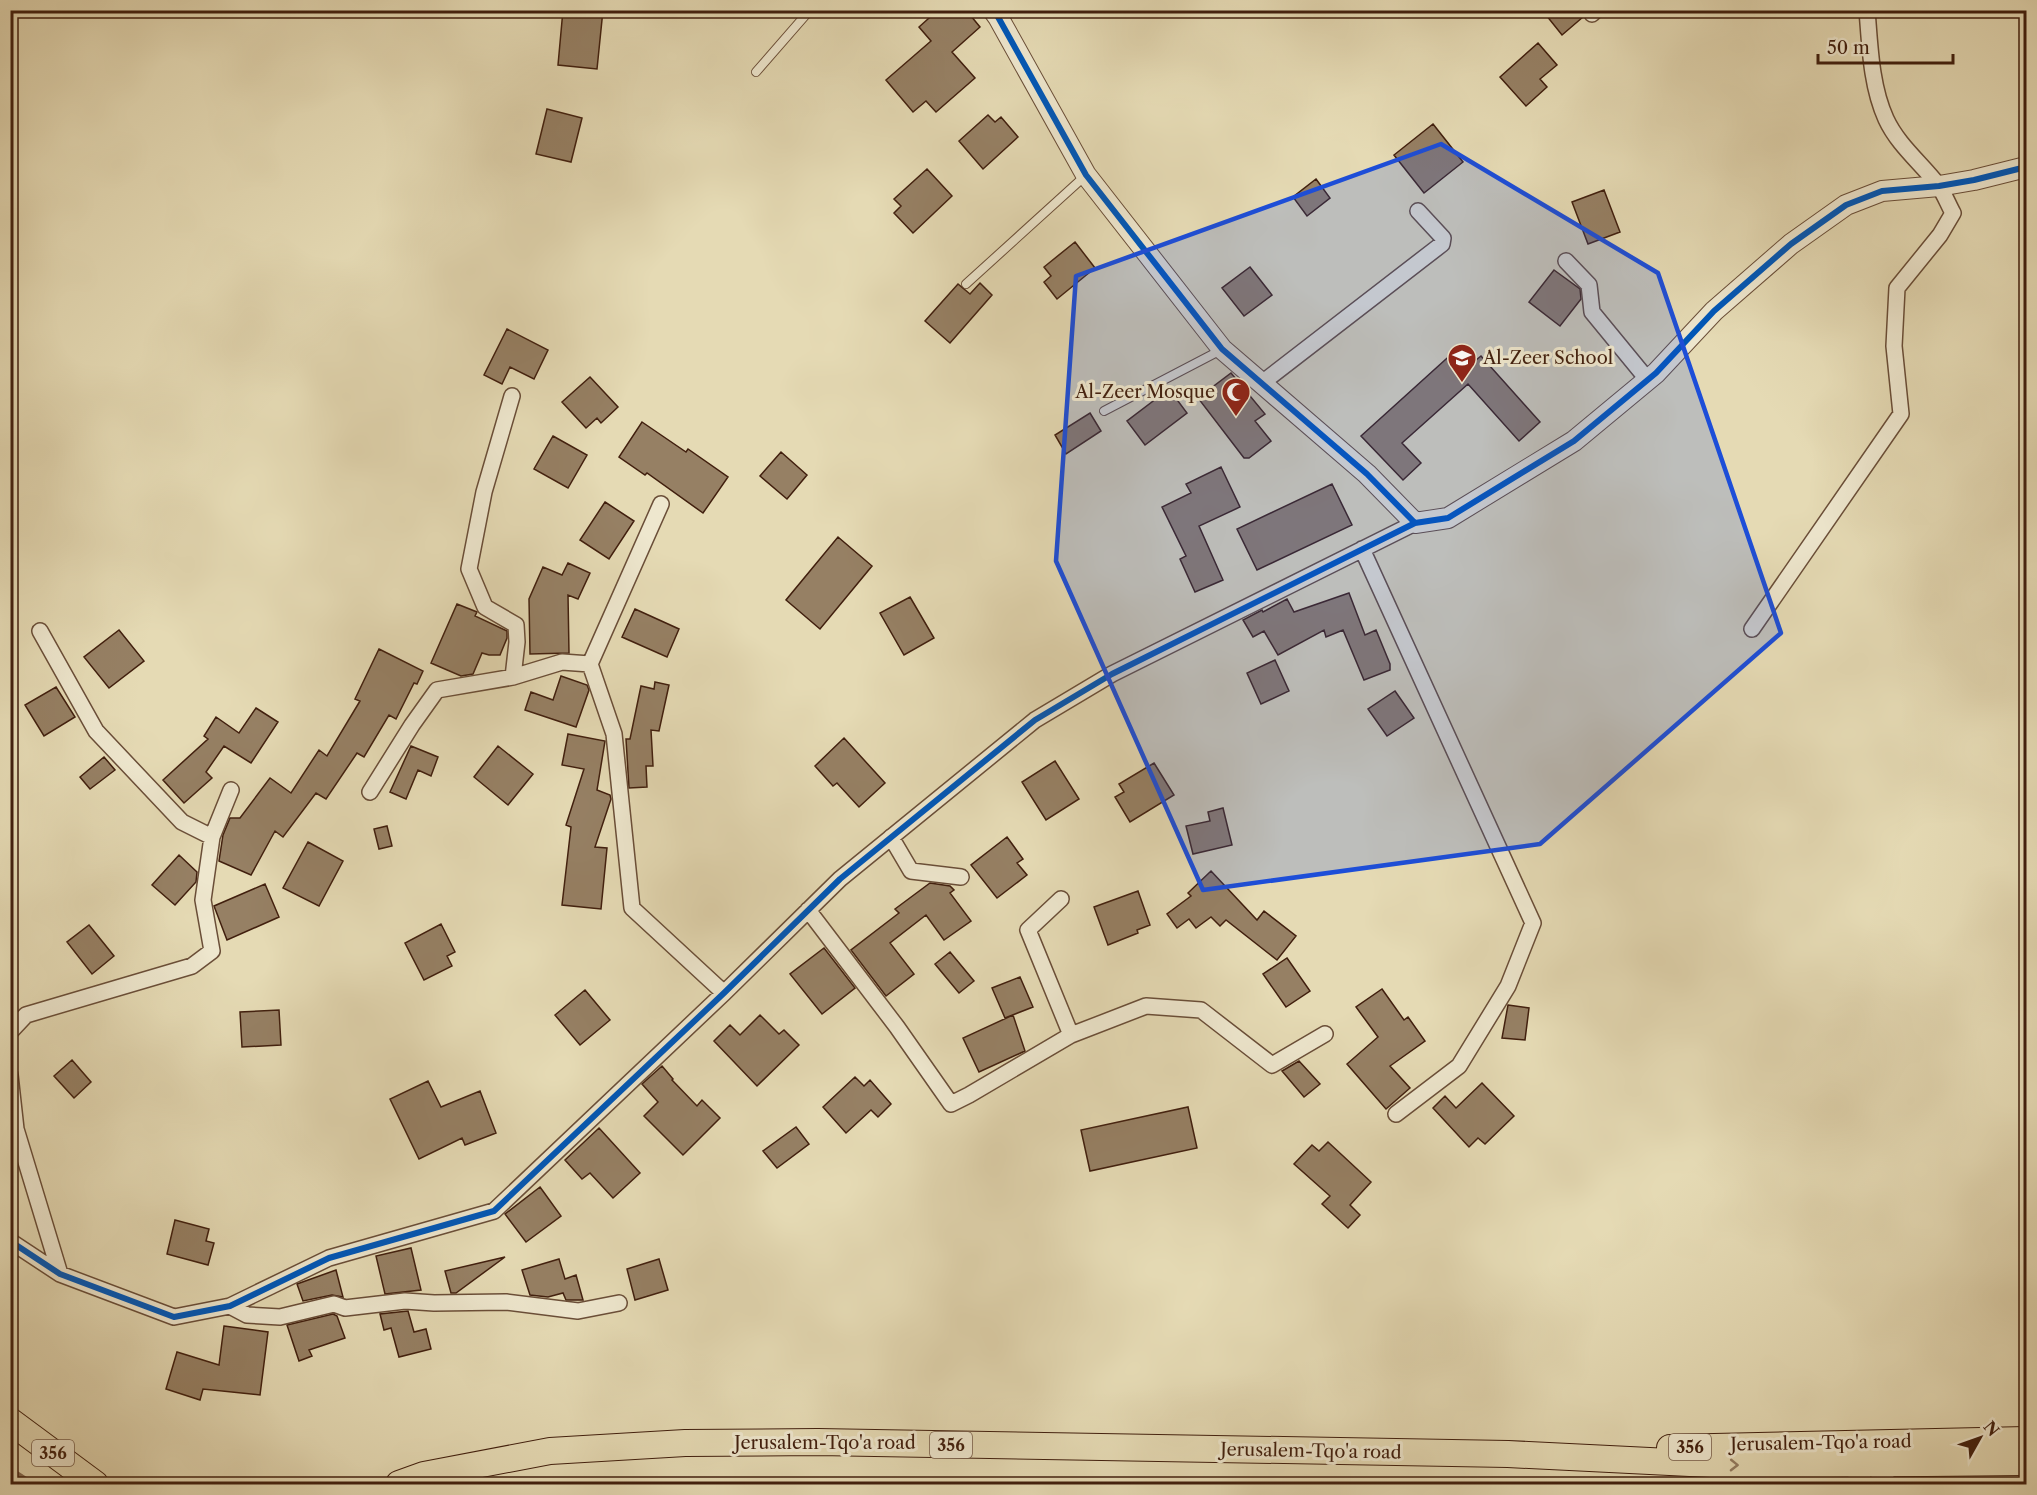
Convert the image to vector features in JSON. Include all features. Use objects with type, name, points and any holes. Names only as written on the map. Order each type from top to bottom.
[{"type":"main road","name":"356","points":[[10,1421],[95,1485]]},
{"type":"main road","name":"Jerusalem-Tqo'a road","points":[[1508,1454],[1872,1442],[2026,1440]]},
{"type":"main road","name":"Jerusalem-Tqo'a road","points":[[399,1485],[424,1475],[550,1451],[686,1443],[818,1442],[1508,1454],[1730,1465],[1790,1465],[1871,1475],[2026,1462]]},
{"type":"main road","points":[[1871,1475],[1872,1442]]},
{"type":"main road","points":[[1790,1465],[1811,1472],[1830,1485]]},
{"type":"street","points":[[993,10],[1086,175],[1222,349],[1367,474],[1415,523]]},
{"type":"street","points":[[1752,629],[1901,414],[1894,346],[1897,288],[1941,235],[1953,213],[1939,186],[1904,146],[1887,121],[1877,94],[1871,58],[1868,10]]},
{"type":"street","points":[[10,1241],[60,1274],[174,1317],[230,1306],[328,1258],[494,1211],[724,993],[840,879],[1035,720],[1112,674],[1415,523],[1448,518],[1574,441],[1647,380],[1714,311],[1791,244],[1846,206],[1882,191],[1939,186],[2026,167]]},
{"type":"street","points":[[1262,383],[1442,244],[1443,238],[1418,211]]},
{"type":"street","points":[[1566,261],[1589,285],[1592,312],[1647,380]]},
{"type":"street","points":[[512,396],[484,492],[469,569],[485,607],[516,625],[517,642],[513,677]]},
{"type":"street","points":[[661,504],[590,664],[614,734],[632,908],[724,993]]},
{"type":"street","points":[[1362,549],[1533,922],[1508,986],[1459,1066],[1396,1114]]},
{"type":"street","points":[[40,632],[96,731],[182,822],[212,837]]},
{"type":"street","points":[[370,792],[437,690],[513,677],[561,662],[590,664]]},
{"type":"street","points":[[10,1032],[26,1016],[192,966],[212,951],[203,900],[212,837],[231,790]]},
{"type":"street","points":[[891,837],[911,871],[962,877]]},
{"type":"street","points":[[1061,899],[1028,930],[1071,1035]]},
{"type":"street","points":[[808,910],[897,1027],[951,1104],[1071,1035],[1146,1006],[1201,1010],[1272,1065],[1325,1034]]},
{"type":"street","points":[[10,1075],[16,1129],[60,1274]]},
{"type":"street","points":[[230,1306],[247,1315],[279,1317],[334,1304],[345,1308],[405,1301],[506,1302],[578,1311],[619,1303]]},
{"type":"lane","points":[[756,72],[810,10]]},
{"type":"lane","points":[[966,284],[1086,175]]},
{"type":"lane","points":[[1104,411],[1222,349]]},
{"type":"highlighted area","points":[[1441,144],[1658,273],[1781,633],[1540,844],[1203,890],[1056,561],[1076,276]]},
{"type":"building","points":[[563,10],[603,10],[597,69],[558,65]]},
{"type":"building","points":[[938,10],[966,10],[980,27],[952,52],[975,78],[936,112],[926,101],[913,112],[886,80],[931,41],[919,27]]},
{"type":"building","points":[[1542,10],[1583,10],[1583,17],[1562,35]]},
{"type":"building","points":[[1538,43],[1557,65],[1540,79],[1547,87],[1526,106],[1500,77]]},
{"type":"building","points":[[547,109],[582,118],[571,162],[536,154]]},
{"type":"building","points":[[988,115],[995,122],[1001,117],[1018,137],[983,169],[959,141]]},
{"type":"building","points":[[1433,124],[1463,162],[1424,193],[1394,155]]},
{"type":"building","points":[[927,169],[952,196],[913,233],[894,213],[901,206],[894,199]]},
{"type":"building","points":[[1316,179],[1330,198],[1307,216],[1293,197]]},
{"type":"building","points":[[1604,190],[1620,232],[1588,244],[1572,202]]},
{"type":"building","points":[[1075,242],[1095,268],[1057,299],[1044,282],[1051,276],[1044,267]]},
{"type":"building","points":[[1250,267],[1272,295],[1244,316],[1222,288]]},
{"type":"building","points":[[1554,270],[1580,289],[1581,299],[1560,326],[1529,302]]},
{"type":"building","points":[[980,283],[992,295],[950,343],[925,321],[958,284],[970,294]]},
{"type":"building","points":[[507,329],[548,350],[534,379],[510,367],[502,384],[484,375]]},
{"type":"building","points":[[1456,350],[1470,365],[1481,356],[1540,422],[1519,441],[1468,384],[1402,443],[1421,463],[1403,480],[1361,436]]},
{"type":"building","name":"Al-Zeer Mosque","points":[[1231,373],[1265,414],[1255,421],[1271,441],[1249,458],[1244,458],[1198,398]]},
{"type":"building","points":[[590,377],[618,407],[601,423],[597,418],[586,428],[562,402]]},
{"type":"building","points":[[1169,389],[1187,413],[1145,445],[1127,421]]},
{"type":"building","points":[[1090,413],[1101,431],[1066,454],[1055,435]]},
{"type":"building","points":[[642,422],[686,452],[688,449],[728,477],[703,513],[647,473],[645,475],[619,457]]},
{"type":"building","points":[[553,436],[587,455],[568,488],[534,469]]},
{"type":"building","points":[[781,452],[807,475],[787,499],[760,476]]},
{"type":"building","points":[[1221,467],[1240,507],[1199,526],[1223,580],[1195,592],[1180,559],[1186,556],[1162,507],[1191,493],[1186,484]]},
{"type":"building","points":[[1332,484],[1352,525],[1257,570],[1237,529]]},
{"type":"building","points":[[605,502],[634,521],[609,559],[580,540]]},
{"type":"building","points":[[838,537],[872,566],[820,629],[786,600]]},
{"type":"building","points":[[568,563],[590,573],[578,599],[568,595],[569,653],[530,654],[529,599],[543,567],[562,575]]},
{"type":"building","points":[[1349,593],[1365,635],[1376,630],[1390,664],[1390,670],[1364,680],[1343,630],[1326,637],[1324,630],[1278,655],[1264,631],[1253,637],[1243,620],[1287,599],[1294,612]]},
{"type":"building","points":[[910,597],[934,638],[904,655],[880,613]]},
{"type":"building","points":[[457,604],[477,612],[475,616],[507,631],[507,638],[500,655],[482,653],[473,674],[461,676],[431,663]]},
{"type":"building","points":[[635,609],[679,629],[667,657],[622,637]]},
{"type":"building","points":[[119,630],[144,661],[109,688],[84,657]]},
{"type":"building","points":[[379,649],[423,671],[417,684],[414,683],[396,719],[389,715],[364,757],[357,753],[326,799],[316,793],[283,837],[275,831],[251,875],[219,861],[223,835],[230,818],[240,818],[270,778],[291,793],[319,750],[327,756],[360,701],[355,699]]},
{"type":"building","points":[[1275,660],[1289,691],[1261,704],[1247,673]]},
{"type":"building","points":[[561,676],[587,685],[589,690],[576,727],[525,710],[531,692],[553,700]]},
{"type":"building","points":[[655,682],[669,685],[659,731],[651,730],[653,766],[646,766],[647,787],[629,788],[626,739],[630,739],[641,686],[654,689]]},
{"type":"building","points":[[56,687],[75,717],[44,736],[25,705]]},
{"type":"building","points":[[1395,691],[1414,718],[1387,736],[1368,709]]},
{"type":"building","points":[[256,708],[278,722],[251,763],[224,746],[206,772],[212,778],[184,803],[163,780],[208,739],[204,736],[216,717],[239,733]]},
{"type":"building","points":[[568,734],[605,741],[597,790],[610,795],[611,799],[595,847],[607,848],[601,909],[562,905],[571,827],[566,825],[584,769],[562,765]]},
{"type":"building","points":[[844,738],[885,783],[859,807],[837,783],[833,786],[815,766]]},
{"type":"building","points":[[411,746],[438,757],[431,776],[418,770],[406,799],[390,792]]},
{"type":"building","points":[[498,746],[533,774],[508,805],[474,777]]},
{"type":"building","points":[[104,757],[115,770],[90,789],[80,777]]},
{"type":"building","points":[[1055,761],[1079,799],[1046,820],[1022,782]]},
{"type":"building","points":[[1154,763],[1174,795],[1130,822],[1115,797],[1124,792],[1119,784]]},
{"type":"building","points":[[1223,808],[1232,845],[1193,854],[1186,826],[1210,821],[1208,812]]},
{"type":"building","points":[[387,826],[392,846],[379,849],[374,829]]},
{"type":"building","points":[[1007,837],[1023,859],[1017,863],[1027,875],[997,898],[971,865]]},
{"type":"building","points":[[308,842],[343,861],[319,906],[283,888]]},
{"type":"building","points":[[179,855],[197,872],[196,882],[175,905],[152,885]]},
{"type":"building","points":[[1211,871],[1257,920],[1264,911],[1296,936],[1277,960],[1226,920],[1220,926],[1211,917],[1196,928],[1189,919],[1177,928],[1167,914],[1191,896],[1188,893]]},
{"type":"building","points":[[930,883],[950,886],[954,890],[950,893],[971,921],[944,940],[926,915],[890,943],[914,974],[886,996],[851,950],[899,913],[895,909]]},
{"type":"building","points":[[265,884],[279,917],[227,940],[214,906]]},
{"type":"building","points":[[1138,891],[1150,925],[1137,930],[1138,933],[1108,945],[1094,907]]},
{"type":"building","points":[[441,924],[455,952],[447,956],[452,966],[424,980],[405,943]]},
{"type":"building","points":[[89,925],[114,956],[92,974],[67,942]]},
{"type":"building","points":[[824,948],[855,988],[822,1014],[790,974]]},
{"type":"building","points":[[950,952],[974,981],[959,993],[935,964]]},
{"type":"building","points":[[1287,958],[1310,991],[1286,1007],[1263,974]]},
{"type":"building","points":[[1020,977],[1033,1007],[1005,1018],[992,988]]},
{"type":"building","points":[[1382,989],[1404,1020],[1408,1017],[1425,1041],[1390,1066],[1410,1088],[1386,1109],[1347,1064],[1378,1037],[1356,1007]]},
{"type":"building","points":[[585,990],[610,1020],[580,1045],[555,1015]]},
{"type":"building","points":[[1508,1005],[1529,1008],[1525,1040],[1502,1038]]},
{"type":"building","points":[[279,1010],[281,1045],[242,1047],[240,1012]]},
{"type":"building","points":[[760,1015],[779,1034],[784,1030],[799,1045],[757,1086],[714,1041],[730,1025],[740,1035]]},
{"type":"building","points":[[1013,1015],[1025,1051],[979,1072],[963,1038]]},
{"type":"building","points":[[72,1060],[91,1082],[74,1098],[54,1076]]},
{"type":"building","points":[[1299,1061],[1320,1084],[1304,1097],[1282,1071]]},
{"type":"building","points":[[662,1066],[697,1106],[702,1100],[720,1118],[683,1155],[644,1116],[658,1102],[642,1084]]},
{"type":"building","points":[[855,1077],[864,1086],[870,1080],[891,1104],[878,1117],[871,1110],[846,1133],[823,1107]]},
{"type":"building","points":[[428,1081],[441,1107],[480,1091],[496,1133],[465,1145],[462,1138],[419,1159],[390,1099]]},
{"type":"building","points":[[1482,1083],[1514,1116],[1485,1144],[1478,1138],[1469,1147],[1433,1108],[1445,1096],[1456,1108]]},
{"type":"building","points":[[1188,1107],[1197,1148],[1090,1171],[1081,1130]]},
{"type":"building","points":[[796,1127],[809,1144],[777,1168],[763,1151]]},
{"type":"building","points":[[599,1128],[640,1173],[613,1198],[590,1173],[582,1179],[565,1160]]},
{"type":"building","points":[[1328,1142],[1371,1182],[1350,1205],[1360,1215],[1348,1228],[1322,1204],[1330,1196],[1294,1164],[1312,1145],[1319,1151]]},
{"type":"building","points":[[540,1187],[561,1216],[526,1242],[505,1214]]},
{"type":"building","points":[[175,1220],[209,1229],[206,1241],[214,1243],[208,1265],[167,1254]]},
{"type":"building","points":[[411,1248],[421,1290],[385,1294],[376,1256]]},
{"type":"building","points":[[505,1257],[456,1293],[451,1293],[445,1271]]},
{"type":"building","points":[[559,1259],[565,1279],[576,1275],[583,1300],[566,1300],[563,1293],[548,1297],[530,1295],[522,1270]]},
{"type":"building","points":[[659,1259],[668,1290],[635,1300],[627,1269]]},
{"type":"building","points":[[336,1270],[343,1297],[332,1295],[303,1301],[297,1284]]},
{"type":"building","points":[[408,1311],[414,1332],[426,1329],[431,1349],[399,1357],[391,1328],[384,1330],[380,1314]]},
{"type":"building","points":[[333,1314],[337,1316],[345,1338],[309,1350],[312,1356],[299,1361],[287,1325]]},
{"type":"building","points":[[224,1326],[268,1332],[260,1395],[203,1389],[200,1400],[166,1389],[177,1352],[219,1365]]},
{"type":"waterway","points":[[10,1469],[33,1484]]},
{"type":"waterway","points":[[545,1484],[553,1484]]},
{"type":"cycle path","points":[[993,10],[1086,175],[1222,349],[1367,474],[1415,523]]},
{"type":"cycle path","points":[[10,1241],[60,1274],[174,1317],[230,1306],[329,1258],[494,1211],[724,993],[840,879],[1035,720],[1112,674],[1415,523],[1448,518],[1574,441],[1656,373],[1714,311],[1791,244],[1846,205],[1882,191],[1939,186],[2026,167]]},
{"type":"place","name":"Al-Zeer School","points":[[1462,384]]},
{"type":"place","name":"Al-Zeer Mosque","points":[[1236,418]]}]
